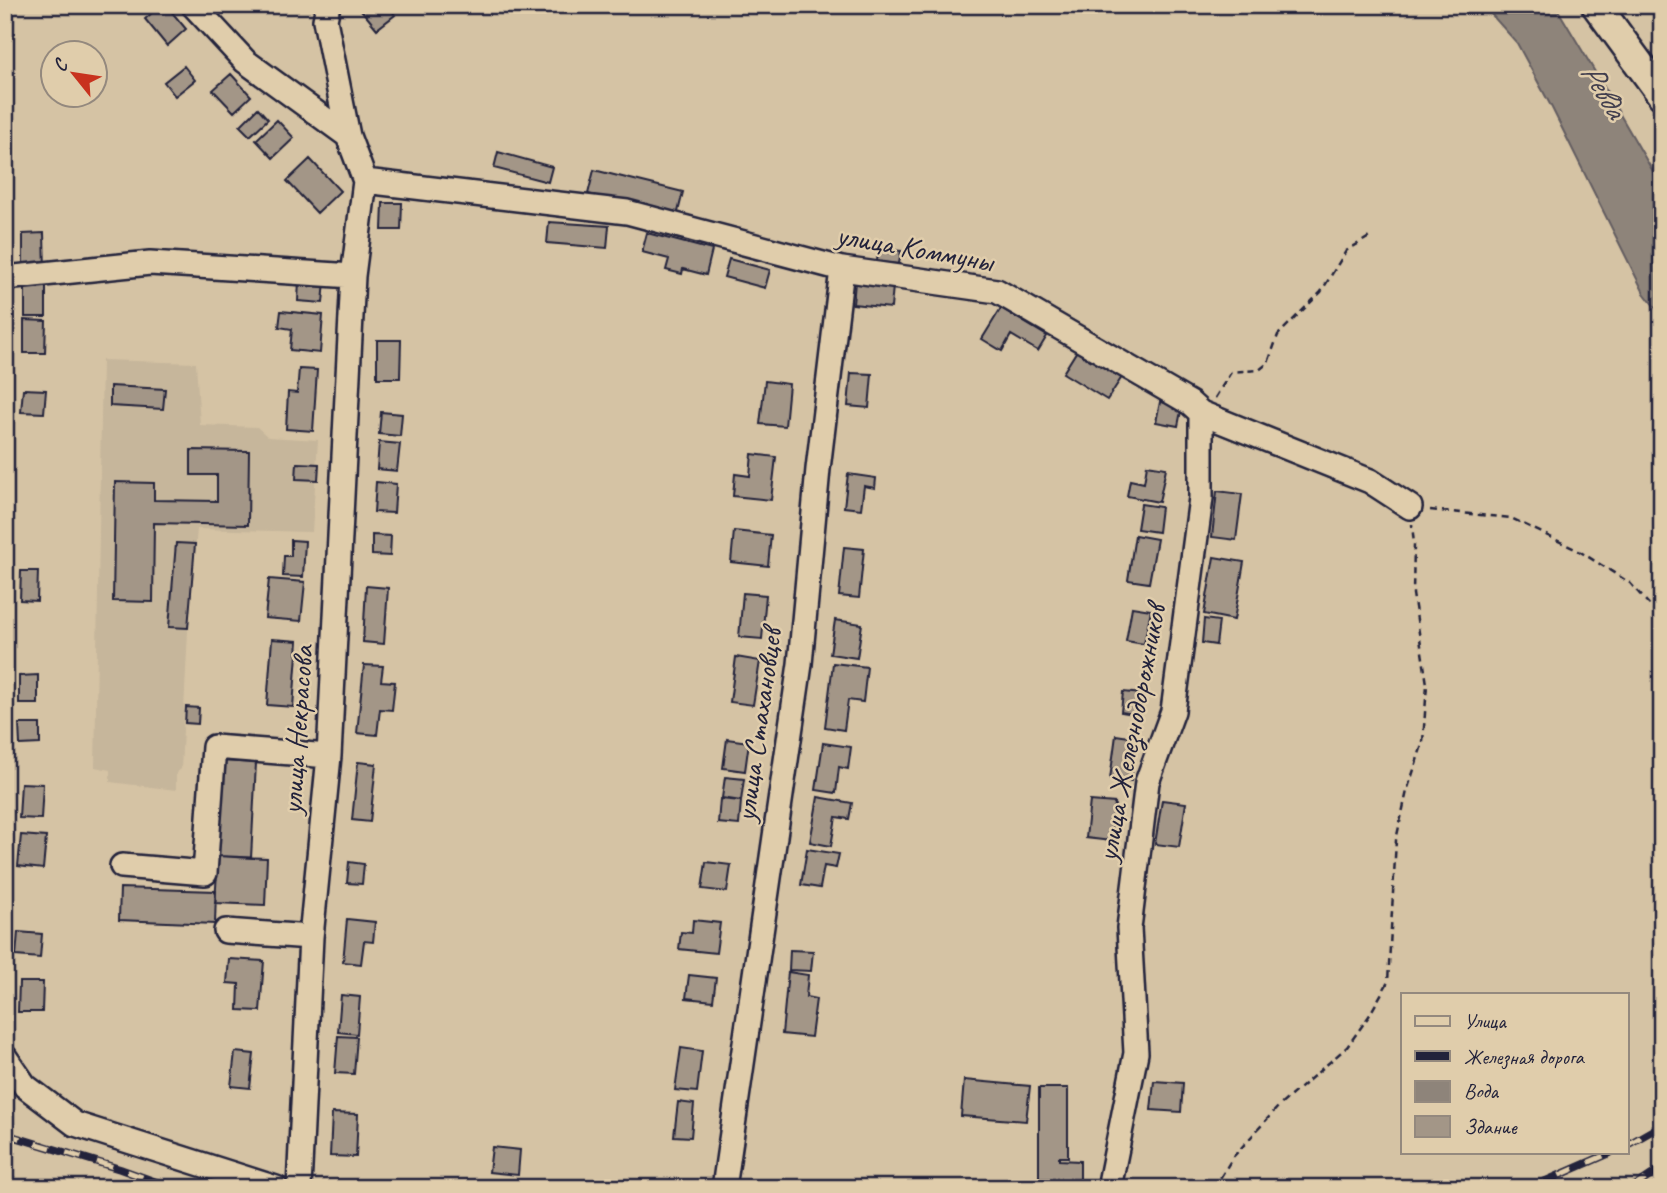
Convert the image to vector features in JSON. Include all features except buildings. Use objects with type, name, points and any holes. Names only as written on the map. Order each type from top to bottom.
[{"type":"main road","points":[[1596,5],[1662,95]]},
{"type":"street","points":[[193,5],[245,61],[348,136]]},
{"type":"street","points":[[5,278],[150,263],[354,276],[365,181],[348,136],[326,20],[328,5]]},
{"type":"street","name":"улица Коммуны","points":[[365,181],[627,212],[842,270],[997,291],[1190,403],[1201,414],[1370,481],[1410,507]]},
{"type":"street","name":"улица Стахановцев","points":[[724,1188],[800,664],[818,469],[842,270]]},
{"type":"street","name":"улица Некрасова","points":[[299,1188],[311,937],[329,756],[354,276]]},
{"type":"street","name":"улица Железнодорожников","points":[[1110,1188],[1136,1053],[1129,928],[1132,902],[1147,782],[1173,711],[1202,498],[1201,414]]},
{"type":"street","points":[[122,866],[205,873],[214,747],[329,756]]},
{"type":"street","points":[[226,931],[311,937]]},
{"type":"street","points":[[5,1057],[25,1086],[75,1124],[276,1188]]},
{"type":"path","points":[[1201,414],[1231,372],[1259,370],[1268,363],[1278,335],[1321,292],[1346,251],[1371,236]]},
{"type":"path","points":[[1214,1188],[1233,1157],[1278,1107],[1347,1047],[1370,1016],[1388,982],[1396,840],[1407,791],[1423,742],[1427,684],[1413,594],[1415,544],[1410,507],[1511,518],[1579,551],[1630,583],[1662,618]]},
{"type":"shaded area","points":[[102,360],[196,363],[200,425],[257,427],[268,437],[318,440],[312,532],[197,529],[188,631],[181,769],[176,773],[176,790],[110,782],[110,770],[95,767]]},
{"type":"water","name":"Ревда","points":[[1483,5],[1555,5],[1662,187],[1662,316],[1644,293],[1517,43]]},
{"type":"railway","points":[[1628,1144],[1662,1125]]},
{"type":"railway","points":[[5,1134],[173,1188]]},
{"type":"railway","points":[[1530,1188],[1608,1154]]},
{"type":"railway","points":[[1632,1188],[1662,1168]]}]
